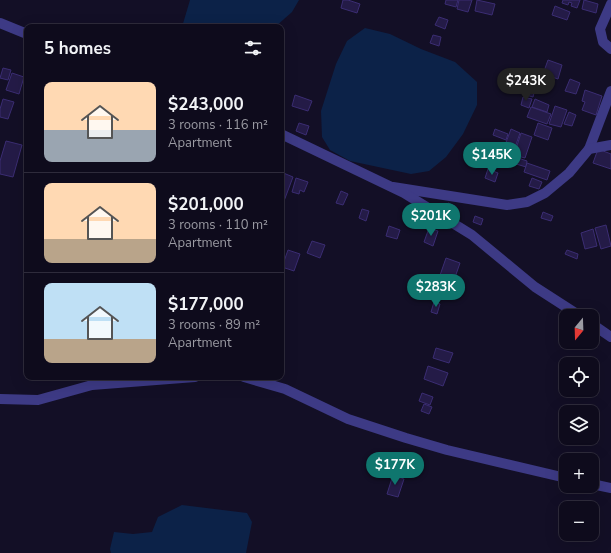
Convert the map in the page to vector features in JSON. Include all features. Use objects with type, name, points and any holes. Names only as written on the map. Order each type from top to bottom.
[{"type":"street","points":[[611,4],[600,29],[603,42],[611,49]]},
{"type":"street","points":[[0,23],[24,33]]},
{"type":"street","points":[[389,186],[507,205],[528,202],[545,193],[569,172],[589,148],[611,91]]},
{"type":"street","points":[[284,135],[404,193],[472,235],[536,286],[570,309]]},
{"type":"street","points":[[589,148],[611,145]]},
{"type":"street","points":[[599,329],[611,337]]},
{"type":"street","points":[[0,399],[38,400],[92,385],[156,380]]},
{"type":"street","points":[[254,380],[285,389],[348,419],[406,438],[447,450],[559,476]]},
{"type":"street","points":[[599,485],[611,488]]},
{"type":"water","points":[[190,0],[299,0],[292,12],[278,24],[183,24]]},
{"type":"water","points":[[365,28],[390,34],[421,49],[455,62],[477,82],[477,105],[463,134],[446,157],[429,171],[411,174],[350,161],[330,150],[322,137],[321,111],[336,64],[347,41]]},
{"type":"water","points":[[182,505],[247,513],[252,522],[246,553],[111,553],[110,549],[114,532],[133,534],[152,532],[158,517]]},
{"type":"building","points":[[343,0],[360,4],[357,13],[341,8]]},
{"type":"building","points":[[446,0],[458,0],[456,7],[445,4]]},
{"type":"building","points":[[459,0],[472,0],[468,12],[457,9]]},
{"type":"building","points":[[477,0],[495,4],[492,15],[475,11]]},
{"type":"building","points":[[563,0],[580,0],[577,8],[571,6],[572,3],[569,2],[568,5],[562,3]]},
{"type":"building","points":[[584,0],[598,4],[596,13],[582,9]]},
{"type":"building","points":[[555,6],[570,12],[567,20],[552,15]]},
{"type":"building","points":[[439,17],[448,20],[445,29],[435,25]]},
{"type":"building","points":[[433,35],[441,37],[439,46],[430,43]]},
{"type":"building","points":[[548,60],[562,65],[558,79],[543,74]]},
{"type":"building","points":[[3,68],[11,70],[8,80],[0,78]]},
{"type":"building","points":[[12,73],[24,77],[19,94],[6,90]]},
{"type":"building","points":[[570,79],[580,83],[576,94],[565,91]]},
{"type":"building","points":[[528,87],[535,89],[533,97],[526,95]]},
{"type":"building","points":[[585,90],[602,96],[596,115],[582,110],[585,102],[582,101]]},
{"type":"building","points":[[295,95],[312,101],[308,111],[292,106]]},
{"type":"building","points":[[523,97],[532,99],[529,108],[521,105]]},
{"type":"building","points":[[3,99],[14,102],[8,119],[0,117],[0,109]]},
{"type":"building","points":[[535,99],[549,105],[547,112],[532,107]]},
{"type":"building","points":[[555,106],[567,110],[561,127],[549,124]]},
{"type":"building","points":[[531,107],[551,114],[547,124],[527,117]]},
{"type":"building","points":[[569,112],[576,115],[572,126],[564,124]]},
{"type":"building","points":[[299,123],[309,126],[306,135],[296,131]]},
{"type":"building","points":[[538,123],[552,128],[548,140],[534,135]]},
{"type":"building","points":[[495,129],[508,134],[506,140],[493,135]]},
{"type":"building","points":[[511,129],[520,133],[511,159],[501,156]]},
{"type":"building","points":[[521,133],[532,137],[525,158],[514,155]]},
{"type":"building","points":[[6,141],[22,145],[13,177],[0,174],[0,161]]},
{"type":"building","points":[[598,149],[611,154],[611,169],[593,163]]},
{"type":"building","points":[[515,157],[527,161],[526,167],[513,163]]},
{"type":"building","points":[[527,163],[550,171],[547,180],[524,172]]},
{"type":"building","points":[[488,169],[498,173],[495,182],[485,178]]},
{"type":"building","points":[[284,173],[293,177],[284,201]]},
{"type":"building","points":[[296,178],[308,182],[304,192],[300,190],[299,194],[292,192]]},
{"type":"building","points":[[532,178],[542,182],[539,189],[529,186]]},
{"type":"building","points":[[341,191],[348,194],[343,205],[336,203]]},
{"type":"building","points":[[448,203],[455,206],[453,213],[445,211]]},
{"type":"building","points":[[362,209],[369,211],[366,221],[359,218]]},
{"type":"building","points":[[543,212],[553,216],[551,221],[541,218]]},
{"type":"building","points":[[475,216],[483,219],[481,225],[473,222]]},
{"type":"building","points":[[606,225],[611,246],[601,249],[595,228]]},
{"type":"building","points":[[389,226],[400,230],[397,239],[386,236]]},
{"type":"building","points":[[429,228],[438,231],[433,246],[424,242]]},
{"type":"building","points":[[593,229],[597,246],[585,249],[581,233]]},
{"type":"building","points":[[312,241],[325,245],[320,258],[307,253]]},
{"type":"building","points":[[288,250],[300,254],[294,271],[284,268],[284,261]]},
{"type":"building","points":[[567,250],[578,254],[577,259],[565,254]]},
{"type":"building","points":[[446,258],[460,263],[452,286],[438,281]]},
{"type":"building","points":[[434,302],[440,304],[437,314],[431,312]]},
{"type":"building","points":[[436,348],[453,353],[449,363],[433,358]]},
{"type":"building","points":[[428,366],[448,373],[443,386],[424,379]]},
{"type":"building","points":[[422,393],[433,397],[430,405],[419,401]]},
{"type":"building","points":[[424,404],[432,407],[429,414],[421,411]]},
{"type":"building","points":[[393,475],[404,479],[398,497],[387,494]]}]
